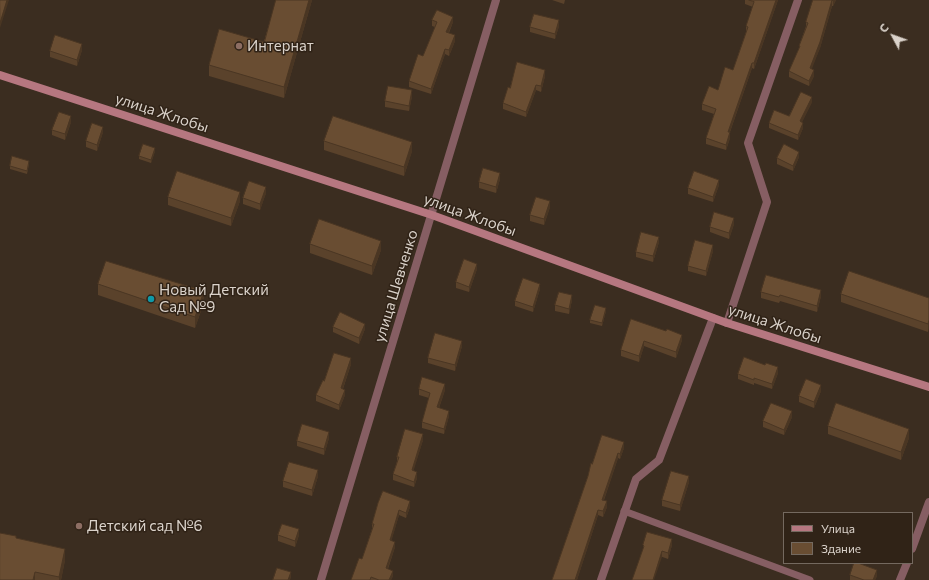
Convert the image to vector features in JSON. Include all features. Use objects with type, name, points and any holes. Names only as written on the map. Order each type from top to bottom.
[{"type":"street","name":"улица Шевченко","points":[[321,580],[496,0]]},
{"type":"street","points":[[727,323],[767,202],[748,143],[798,0]]},
{"type":"street","name":"улица Жлобы","points":[[0,75],[432,215],[727,323],[929,387]]},
{"type":"street","points":[[601,580],[636,479],[659,460],[713,318]]},
{"type":"street","points":[[913,547],[927,516],[929,502]]},
{"type":"street","points":[[900,580],[907,564]]},
{"type":"lane","points":[[624,511],[810,580]]},
{"type":"building","points":[[0,0],[7,0],[0,23]]},
{"type":"building","points":[[276,0],[309,0],[284,87],[209,65],[219,29],[264,42]]},
{"type":"building","points":[[749,0],[776,0],[728,132],[730,132],[726,145],[706,138],[716,109],[702,104],[709,86],[718,90],[725,67],[733,70],[748,27],[746,26],[754,2]]},
{"type":"building","points":[[813,0],[832,0],[820,42],[810,68],[814,70],[809,81],[789,71],[808,23],[806,22]]},
{"type":"building","points":[[437,10],[453,17],[446,32],[455,35],[449,50],[445,49],[431,89],[409,81],[418,54],[423,56],[437,22],[432,20]]},
{"type":"building","points":[[534,14],[559,20],[555,34],[530,27]]},
{"type":"building","points":[[55,35],[82,44],[77,60],[50,51]]},
{"type":"building","points":[[517,62],[545,70],[541,86],[536,85],[526,112],[503,103],[508,87],[510,88]]},
{"type":"building","points":[[388,86],[412,90],[409,106],[385,101]]},
{"type":"building","points":[[801,92],[812,97],[800,121],[803,123],[798,135],[769,123],[774,110],[789,116]]},
{"type":"building","points":[[59,112],[71,116],[65,134],[52,130]]},
{"type":"building","points":[[333,116],[412,142],[404,167],[324,141]]},
{"type":"building","points":[[92,123],[103,127],[97,145],[86,141]]},
{"type":"building","points":[[143,144],[155,148],[151,160],[139,156]]},
{"type":"building","points":[[784,144],[799,152],[793,166],[777,158]]},
{"type":"building","points":[[12,156],[29,161],[27,171],[10,166]]},
{"type":"building","points":[[483,168],[500,173],[496,187],[479,182]]},
{"type":"building","points":[[177,171],[240,192],[231,218],[168,197]]},
{"type":"building","points":[[694,171],[719,180],[713,197],[688,188]]},
{"type":"building","points":[[249,181],[266,187],[260,204],[243,198]]},
{"type":"building","points":[[536,197],[550,201],[544,219],[530,215]]},
{"type":"building","points":[[714,212],[734,218],[729,233],[710,227]]},
{"type":"building","points":[[319,219],[381,241],[372,266],[310,244]]},
{"type":"building","points":[[641,232],[659,237],[653,256],[636,252]]},
{"type":"building","points":[[695,240],[713,245],[706,271],[688,266]]},
{"type":"building","points":[[464,259],[477,264],[469,287],[456,282]]},
{"type":"building","points":[[106,261],[204,291],[195,317],[98,284]]},
{"type":"building","points":[[849,271],[929,298],[928,324],[841,294]]},
{"type":"building","points":[[766,275],[821,290],[817,306],[780,295],[779,297],[761,292]]},
{"type":"building","points":[[523,278],[540,284],[533,307],[515,301]]},
{"type":"building","points":[[559,292],[572,295],[569,309],[555,305]]},
{"type":"building","points":[[595,305],[606,308],[602,323],[590,320]]},
{"type":"building","points":[[340,312],[365,324],[359,338],[333,327]]},
{"type":"building","points":[[631,319],[666,331],[667,329],[682,335],[676,352],[644,341],[639,356],[621,350]]},
{"type":"building","points":[[435,333],[462,341],[455,365],[428,358]]},
{"type":"building","points":[[334,353],[351,358],[341,388],[345,390],[339,405],[316,395],[323,380],[324,381]]},
{"type":"building","points":[[744,357],[765,365],[766,363],[778,367],[772,384],[754,378],[754,380],[738,374]]},
{"type":"building","points":[[422,377],[445,384],[437,407],[449,411],[444,429],[422,422],[430,393],[419,389]]},
{"type":"building","points":[[806,379],[821,385],[814,402],[799,396]]},
{"type":"building","points":[[771,403],[792,411],[784,430],[763,421]]},
{"type":"building","points":[[836,403],[909,429],[901,452],[828,426]]},
{"type":"building","points":[[302,424],[329,432],[324,449],[297,441]]},
{"type":"building","points":[[405,429],[423,434],[412,470],[417,472],[414,482],[393,474],[399,457],[397,457]]},
{"type":"building","points":[[602,435],[624,442],[620,454],[618,453],[602,500],[607,501],[603,511],[598,510],[575,580],[552,580],[588,476],[591,463],[592,464]]},
{"type":"building","points":[[289,462],[318,470],[312,490],[283,481]]},
{"type":"building","points":[[671,471],[689,476],[680,505],[662,500]]},
{"type":"building","points":[[383,491],[410,501],[406,513],[399,510],[390,540],[395,542],[386,568],[393,571],[389,580],[379,580],[371,577],[370,580],[351,580],[359,558],[362,559],[374,524],[372,524],[378,503]]},
{"type":"building","points":[[282,524],[299,529],[295,541],[278,535]]},
{"type":"building","points":[[647,532],[672,539],[668,553],[662,551],[653,580],[632,580],[644,546]]},
{"type":"building","points":[[0,533],[65,549],[59,577],[35,572],[33,580],[0,580]]},
{"type":"building","points":[[854,564],[861,564],[877,570],[873,580],[864,580],[850,575]]},
{"type":"building","points":[[277,568],[291,572],[288,580],[273,580]]},
{"type":"place","name":"Интернат","points":[[239,46]]},
{"type":"place","name":"Новый Детский Сад №9","points":[[151,299]]},
{"type":"place","name":"Детский сад №6","points":[[79,526]]}]
